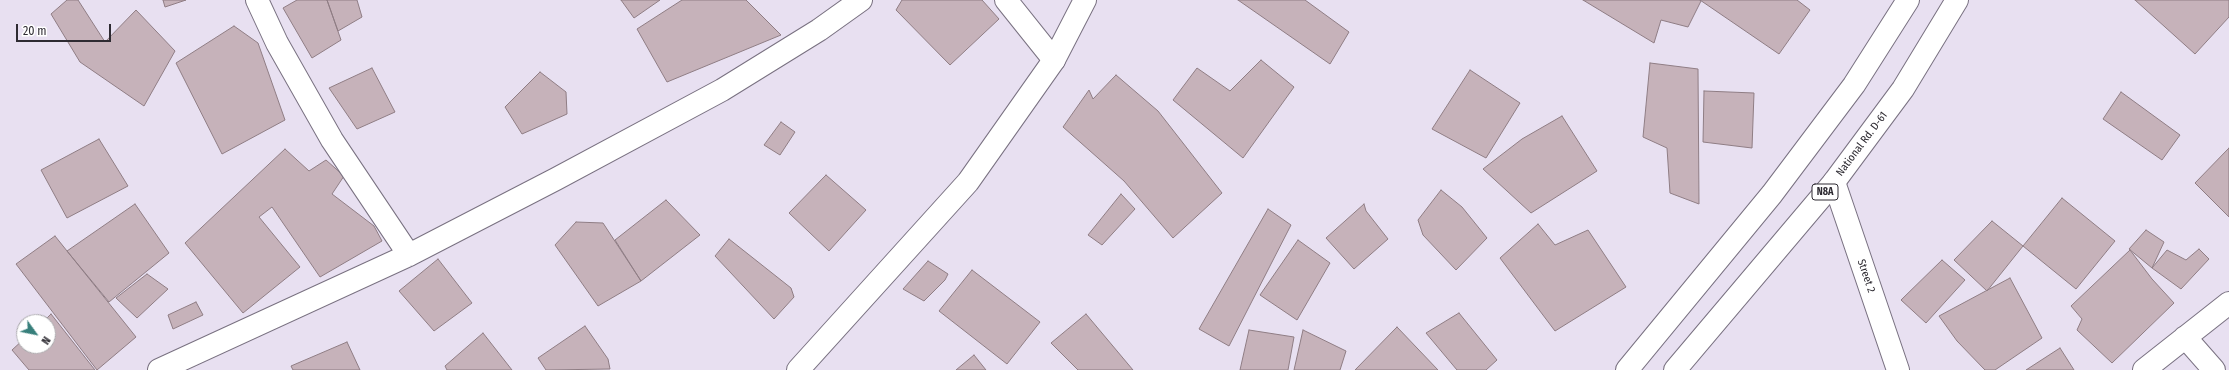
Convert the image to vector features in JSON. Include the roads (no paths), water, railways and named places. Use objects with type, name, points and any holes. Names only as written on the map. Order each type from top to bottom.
[{"type":"main road","points":[[257,0],[277,43],[332,140],[409,255]]},
{"type":"main road","points":[[159,370],[409,255],[722,90],[819,30],[861,0]]},
{"type":"main road","points":[[1006,0],[1054,60]]},
{"type":"main road","points":[[798,370],[968,182],[1054,60],[1085,0]]},
{"type":"main road","points":[[1627,370],[1772,194],[1854,85],[1908,0]]},
{"type":"main road","name":"National Rd. D-61","points":[[1675,370],[1834,182],[1903,89],[1957,0]]},
{"type":"main road","name":"Street 2","points":[[1834,182],[1898,370]]},
{"type":"main road","points":[[2144,370],[2229,303]]},
{"type":"main road","points":[[2185,337],[2214,370]]}]
